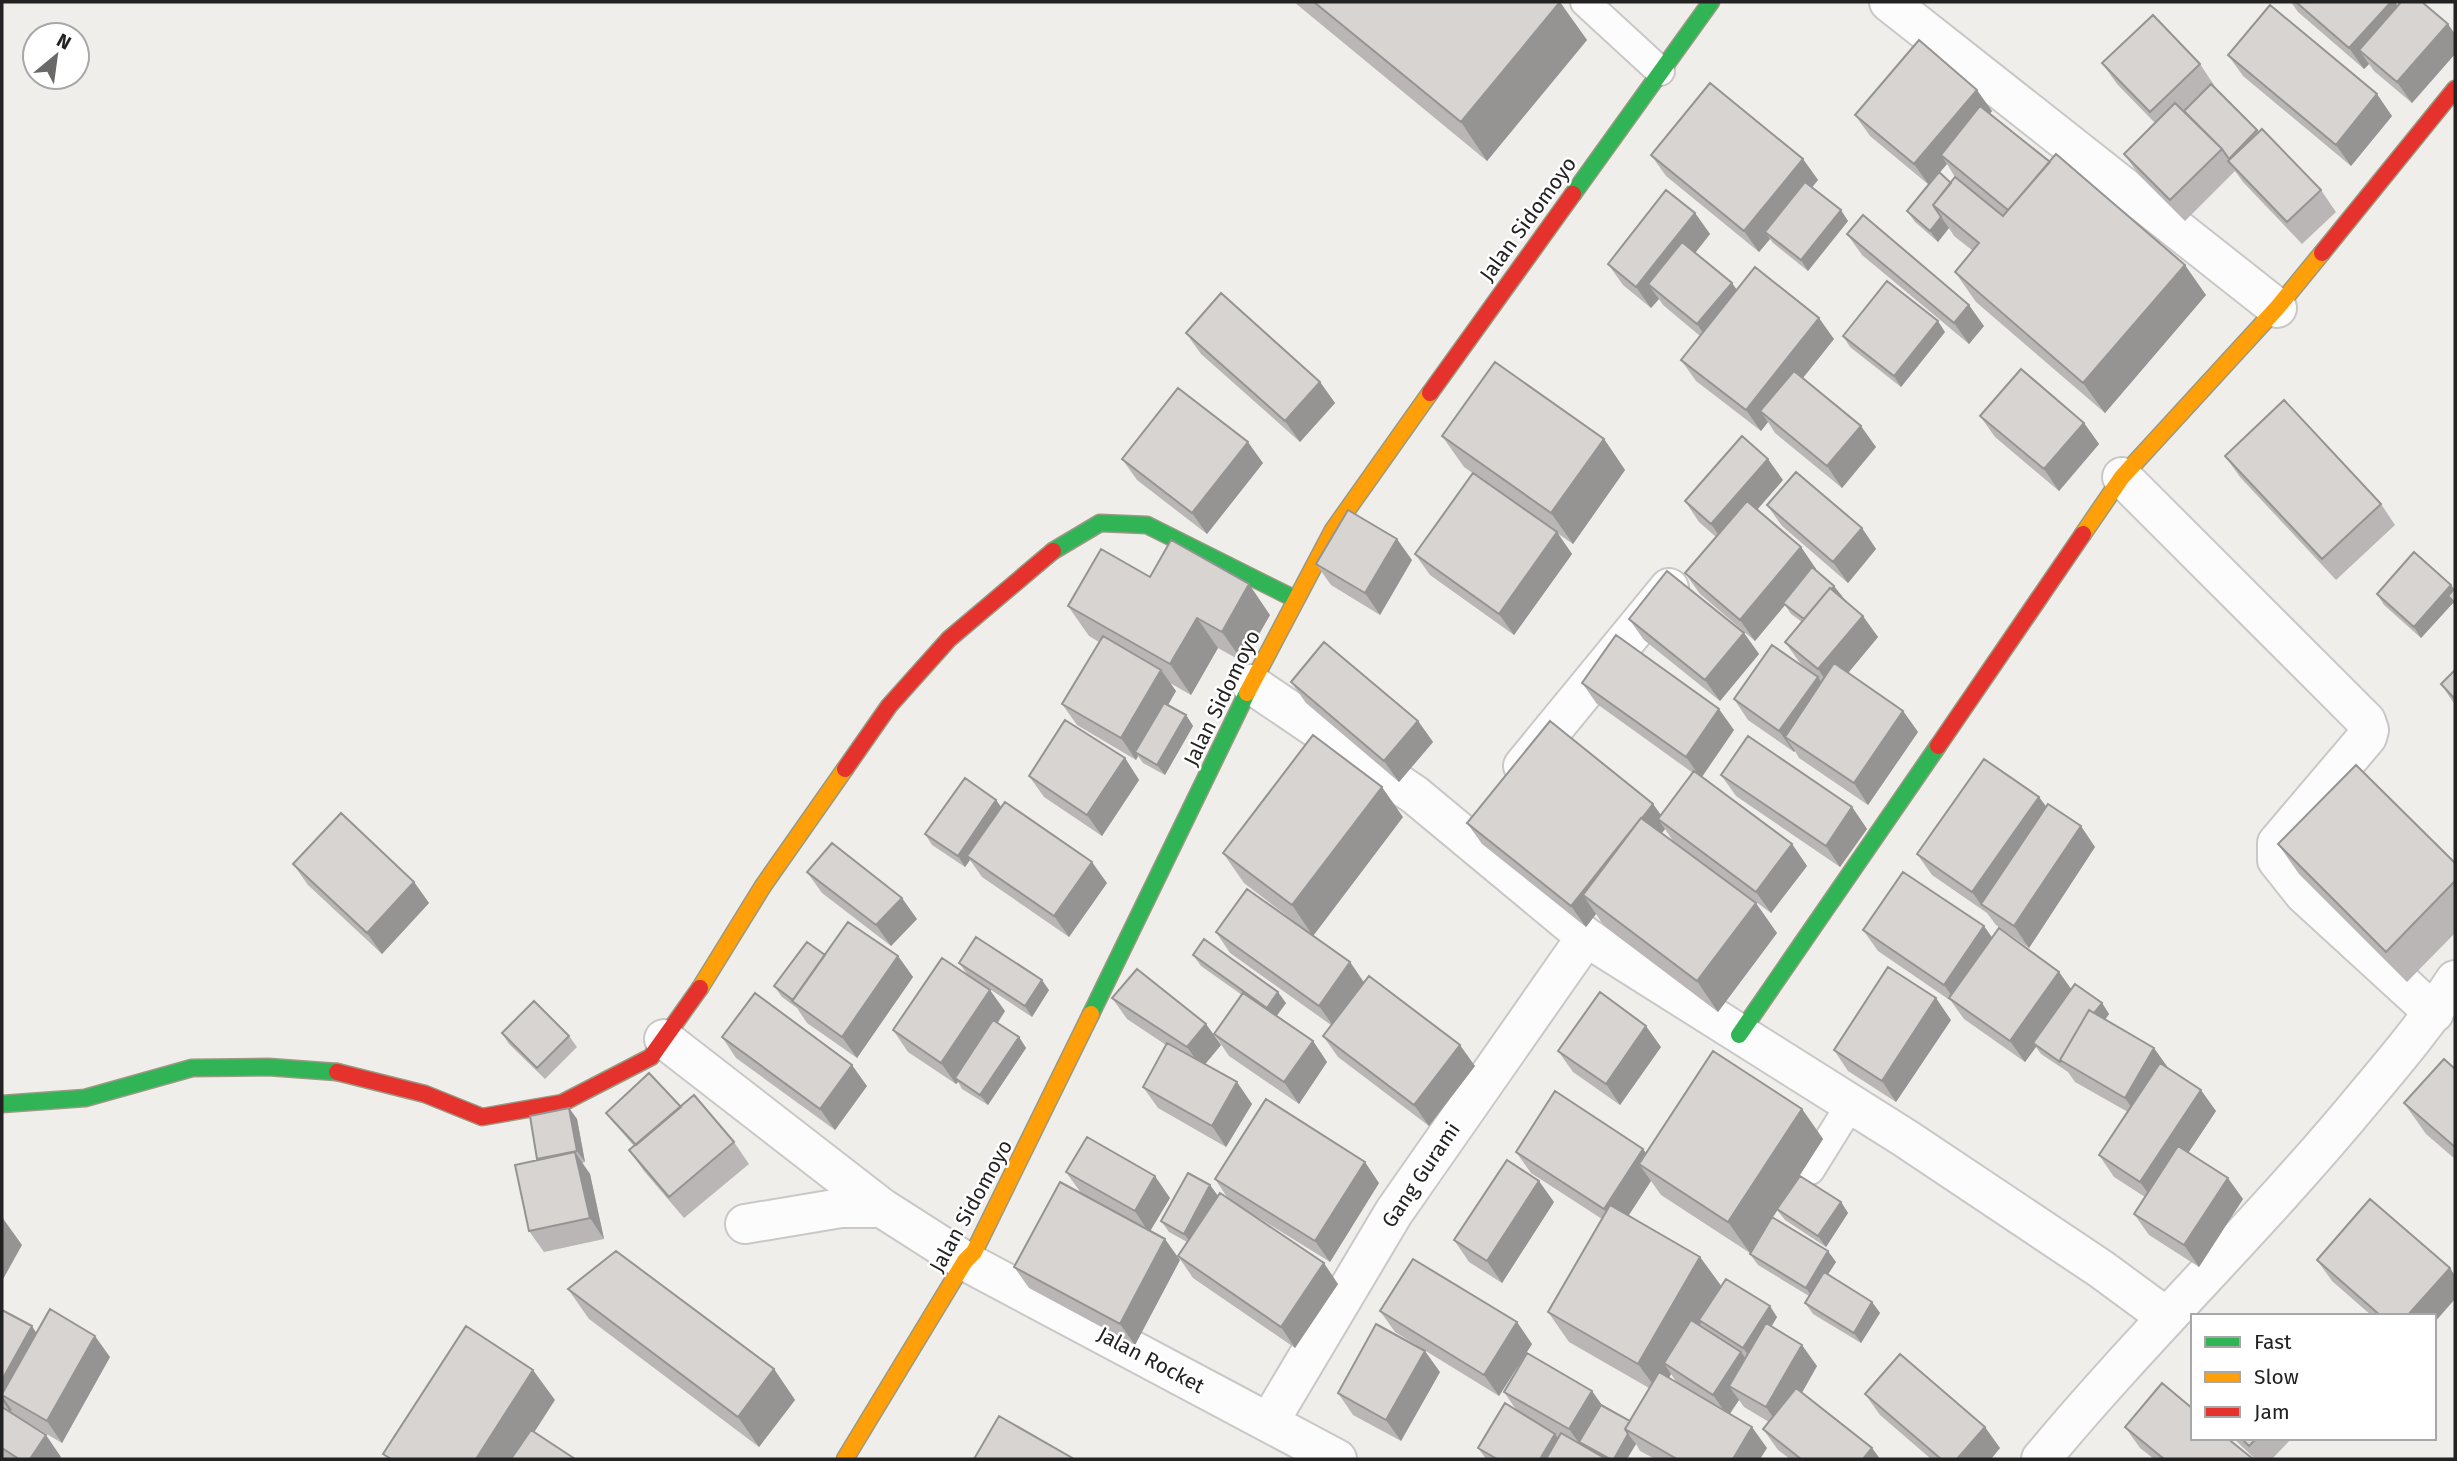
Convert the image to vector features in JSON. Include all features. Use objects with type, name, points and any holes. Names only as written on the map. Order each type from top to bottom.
[{"type":"street","name":"Jalan Sidomoyo","points":[[845,1459],[965,1261],[974,1252],[1251,684],[1333,530],[1711,2]]},
{"type":"street","points":[[1889,2],[2277,309]]},
{"type":"street","points":[[1739,1035],[2122,477],[2277,309],[2455,89]]},
{"type":"street","points":[[2122,477],[2365,721],[2369,730],[2367,737],[2277,843],[2277,860],[2304,894],[2434,1013]]},
{"type":"street","points":[[2,1104],[85,1098],[192,1068],[268,1066],[337,1072],[425,1094],[482,1117],[562,1103],[651,1057],[696,993],[763,886],[889,706],[949,639],[1047,555],[1100,523],[1147,525],[1295,599]]},
{"type":"street","points":[[1483,815],[1675,581]]},
{"type":"street","points":[[1251,684],[1415,795],[1483,815],[1586,937],[1851,1104],[2078,1254],[2165,1317]]},
{"type":"street","name":"Gang Gurami","points":[[1269,1422],[1394,1212],[1586,937]]},
{"type":"street","points":[[2041,1459],[2165,1317],[2314,1158],[2434,1013],[2455,980]]},
{"type":"street","name":"Jalan Rocket","points":[[664,1039],[882,1208],[965,1261],[1337,1459]]},
{"type":"street","points":[[745,1224],[842,1208],[882,1208]]},
{"type":"lane","points":[[1585,2],[1660,71]]},
{"type":"lane","points":[[1810,1170],[1851,1104]]},
{"type":"building","points":[[1314,2],[1560,2],[1461,122]]},
{"type":"building","points":[[2296,2],[2391,2],[2349,48]]},
{"type":"building","points":[[2401,2],[2422,2],[2448,24],[2397,82],[2359,50]]},
{"type":"building","points":[[2270,5],[2377,94],[2336,145],[2228,55]]},
{"type":"building","points":[[2153,15],[2200,64],[2150,112],[2102,63]]},
{"type":"building","points":[[1919,40],[1977,90],[1914,164],[1855,115]]},
{"type":"building","points":[[1710,83],[1803,159],[1744,231],[1651,155]]},
{"type":"building","points":[[2211,84],[2257,130],[2229,159],[2184,111]]},
{"type":"building","points":[[2175,103],[2222,149],[2170,200],[2124,154]]},
{"type":"building","points":[[1980,106],[2050,162],[2008,210],[1941,155]]},
{"type":"building","points":[[2262,129],[2321,190],[2287,222],[2228,161]]},
{"type":"building","points":[[2056,154],[2185,265],[2083,383],[1955,272],[1979,243],[1933,205],[1955,177],[2003,216]]},
{"type":"building","points":[[1939,172],[1951,183],[1933,205],[1941,217],[1930,231],[1907,211]]},
{"type":"building","points":[[1805,182],[1841,210],[1801,260],[1765,232]]},
{"type":"building","points":[[1666,190],[1695,213],[1636,287],[1608,264]]},
{"type":"building","points":[[1863,215],[1969,305],[1954,323],[1847,234]]},
{"type":"building","points":[[1682,242],[1732,283],[1697,324],[1648,284]]},
{"type":"building","points":[[1755,267],[1819,318],[1746,410],[1681,360]]},
{"type":"building","points":[[1887,281],[1938,321],[1894,376],[1843,336]]},
{"type":"building","points":[[1221,293],[1320,382],[1285,421],[1186,333]]},
{"type":"building","points":[[1495,362],[1604,439],[1551,513],[1442,436]]},
{"type":"building","points":[[2021,369],[2084,423],[2044,469],[1980,416]]},
{"type":"building","points":[[1794,371],[1861,426],[1827,466],[1760,411]]},
{"type":"building","points":[[1178,388],[1248,442],[1192,513],[1122,459]]},
{"type":"building","points":[[2284,400],[2381,504],[2322,559],[2225,456]]},
{"type":"building","points":[[1742,436],[1768,459],[1711,524],[1685,501]]},
{"type":"building","points":[[1796,472],[1862,528],[1833,562],[1767,505]]},
{"type":"building","points":[[1473,473],[1557,532],[1499,614],[1415,554]]},
{"type":"building","points":[[1747,501],[1801,547],[1740,620],[1685,573]]},
{"type":"building","points":[[1348,510],[1397,539],[1365,593],[1316,564]]},
{"type":"building","points":[[1171,540],[1249,584],[1222,632],[1197,618],[1170,664],[1068,606],[1101,549],[1150,577]]},
{"type":"building","points":[[2414,552],[2451,585],[2414,627],[2377,594]]},
{"type":"building","points":[[1812,567],[1834,586],[1804,619],[1783,603]]},
{"type":"building","points":[[1667,571],[1744,633],[1705,680],[1629,619]]},
{"type":"building","points":[[1830,588],[1863,616],[1818,669],[1785,642]]},
{"type":"building","points":[[2455,588],[2455,603],[2448,596]]},
{"type":"building","points":[[1616,635],[1719,709],[1686,757],[1582,683]]},
{"type":"building","points":[[1103,636],[1161,670],[1121,738],[1062,704]]},
{"type":"building","points":[[1324,642],[1418,721],[1384,761],[1291,682]]},
{"type":"building","points":[[1772,645],[1818,677],[1779,731],[1734,699]]},
{"type":"building","points":[[1834,663],[1903,711],[1854,783],[1785,737]]},
{"type":"building","points":[[2455,670],[2455,699],[2441,684]]},
{"type":"building","points":[[1164,703],[1186,715],[1157,765],[1135,752]]},
{"type":"building","points":[[1065,720],[1125,758],[1087,815],[1029,776]]},
{"type":"building","points":[[1550,721],[1653,804],[1571,906],[1467,823]]},
{"type":"building","points":[[1313,735],[1382,787],[1292,905],[1223,853]]},
{"type":"building","points":[[1748,736],[1852,807],[1826,846],[1721,775]]},
{"type":"building","points":[[1984,759],[2039,797],[1972,892],[1917,854]]},
{"type":"building","points":[[2356,765],[2455,863],[2455,881],[2386,952],[2278,844]]},
{"type":"building","points":[[1694,771],[1792,844],[1756,892],[1658,819]]},
{"type":"building","points":[[965,778],[996,800],[958,856],[925,834]]},
{"type":"building","points":[[1005,802],[1092,862],[1054,916],[967,856]]},
{"type":"building","points":[[2048,804],[2081,826],[2014,926],[1981,904]]},
{"type":"building","points":[[341,813],[414,882],[367,933],[293,864]]},
{"type":"building","points":[[1641,818],[1756,903],[1697,981],[1583,895]]},
{"type":"building","points":[[832,843],[902,898],[876,925],[807,872]]},
{"type":"building","points":[[1903,872],[1984,926],[1944,985],[1863,930]]},
{"type":"building","points":[[1247,889],[1350,962],[1319,1006],[1216,932]]},
{"type":"building","points":[[848,922],[898,956],[842,1037],[792,1001]]},
{"type":"building","points":[[1999,928],[2059,972],[2010,1041],[1949,998]]},
{"type":"building","points":[[976,937],[1042,980],[1025,1006],[959,963]]},
{"type":"building","points":[[1204,939],[1278,992],[1267,1008],[1193,955]]},
{"type":"building","points":[[807,942],[825,955],[793,1000],[774,986]]},
{"type":"building","points":[[942,958],[990,990],[941,1063],[893,1030]]},
{"type":"building","points":[[1888,967],[1936,998],[1882,1081],[1834,1050]]},
{"type":"building","points":[[1137,969],[1206,1024],[1187,1047],[1112,998]]},
{"type":"building","points":[[1369,976],[1460,1045],[1414,1105],[1323,1036]]},
{"type":"building","points":[[2075,984],[2102,1003],[2094,1013],[2089,1010],[2060,1062],[2033,1043]]},
{"type":"building","points":[[1600,992],[1646,1026],[1606,1084],[1558,1051]]},
{"type":"building","points":[[755,993],[852,1065],[820,1109],[722,1037]]},
{"type":"building","points":[[1243,993],[1313,1041],[1284,1082],[1214,1034]]},
{"type":"building","points":[[534,1001],[569,1036],[537,1068],[502,1033]]},
{"type":"building","points":[[2089,1010],[2154,1048],[2125,1098],[2060,1060]]},
{"type":"building","points":[[993,1020],[1019,1037],[980,1095],[955,1078]]},
{"type":"building","points":[[1167,1043],[1237,1082],[1212,1126],[1143,1087]]},
{"type":"building","points":[[1713,1051],[1802,1109],[1728,1222],[1639,1164]]},
{"type":"building","points":[[2444,1059],[2455,1069],[2455,1147],[2404,1103]]},
{"type":"building","points":[[2160,1063],[2201,1090],[2140,1182],[2099,1155]]},
{"type":"building","points":[[649,1073],[681,1107],[636,1145],[606,1113]]},
{"type":"building","points":[[1555,1091],[1643,1149],[1604,1209],[1516,1152]]},
{"type":"building","points":[[694,1095],[734,1142],[669,1197],[629,1150]]},
{"type":"building","points":[[1266,1099],[1365,1162],[1315,1241],[1215,1179]]},
{"type":"building","points":[[569,1108],[577,1151],[537,1159],[530,1116]]},
{"type":"building","points":[[1087,1137],[1155,1176],[1135,1211],[1066,1172]]},
{"type":"building","points":[[2178,1146],[2228,1178],[2184,1245],[2134,1214]]},
{"type":"building","points":[[575,1152],[590,1218],[529,1231],[515,1165]]},
{"type":"building","points":[[1507,1160],[1539,1181],[1487,1261],[1454,1240]]},
{"type":"building","points":[[1188,1173],[1210,1185],[1184,1234],[1161,1221]]},
{"type":"building","points":[[1800,1176],[1841,1202],[1818,1236],[1777,1209]]},
{"type":"building","points":[[1060,1182],[1165,1239],[1120,1324],[1014,1267]]},
{"type":"building","points":[[1220,1193],[1324,1263],[1281,1327],[1178,1256]]},
{"type":"building","points":[[2370,1199],[2450,1268],[2409,1314],[2379,1314],[2317,1260]]},
{"type":"building","points":[[1610,1205],[1700,1257],[1638,1364],[1548,1312]]},
{"type":"building","points":[[1772,1217],[1828,1251],[1806,1288],[1750,1254]]},
{"type":"building","points":[[616,1251],[774,1369],[738,1417],[568,1289]]},
{"type":"building","points":[[1413,1259],[1517,1322],[1484,1375],[1380,1311]]},
{"type":"building","points":[[1824,1272],[1872,1302],[1854,1333],[1805,1303]]},
{"type":"building","points":[[1726,1279],[1770,1306],[1743,1348],[1699,1320]]},
{"type":"building","points":[[50,1309],[95,1336],[47,1421],[2,1394]]},
{"type":"building","points":[[2,1310],[32,1326],[2,1380]]},
{"type":"building","points":[[1691,1320],[1741,1352],[1713,1395],[1664,1363]]},
{"type":"building","points":[[1766,1323],[1802,1345],[1766,1407],[1729,1386]]},
{"type":"building","points":[[1376,1324],[1425,1351],[1386,1420],[1338,1393]]},
{"type":"building","points":[[466,1326],[533,1370],[476,1459],[391,1459],[383,1454]]},
{"type":"building","points":[[1527,1353],[1592,1391],[1569,1429],[1504,1392]]},
{"type":"building","points":[[1900,1354],[1985,1427],[1957,1459],[1941,1459],[1865,1394]]},
{"type":"building","points":[[1659,1372],[1752,1427],[1733,1459],[1677,1459],[1625,1429]]},
{"type":"building","points":[[2162,1383],[2191,1407],[2191,1440],[2229,1440],[2253,1459],[2164,1459],[2125,1427]]},
{"type":"building","points":[[1796,1388],[1872,1448],[1863,1459],[1801,1459],[1763,1429]]},
{"type":"building","points":[[1505,1403],[1555,1434],[1540,1459],[1497,1459],[1478,1448]]},
{"type":"building","points":[[1601,1405],[1630,1421],[1625,1429],[1628,1434],[1614,1459],[1579,1442]]},
{"type":"building","points":[[2,1407],[46,1435],[30,1459],[19,1459],[2,1448]]},
{"type":"building","points":[[999,1416],[1074,1459],[974,1459]]},
{"type":"building","points":[[531,1430],[575,1459],[511,1459]]},
{"type":"building","points":[[1561,1433],[1606,1459],[1546,1459]]},
{"type":"building","points":[[2243,1440],[2255,1440],[2249,1446]]},
{"type":"traffic: fast","points":[[1573,194],[1711,2]]},
{"type":"traffic: fast","points":[[1053,551],[1100,523],[1147,525],[1295,599]]},
{"type":"traffic: fast","points":[[1091,1014],[1247,693]]},
{"type":"traffic: fast","points":[[1739,1035],[1938,746]]},
{"type":"traffic: fast","points":[[2,1104],[85,1098],[192,1068],[268,1067],[337,1072]]},
{"type":"traffic: slow","points":[[2083,534],[2122,477],[2277,308],[2322,253]]},
{"type":"traffic: slow","points":[[1247,693],[1333,530],[1430,393]]},
{"type":"traffic: slow","points":[[700,988],[763,886],[845,769]]},
{"type":"traffic: slow","points":[[845,1459],[965,1261],[974,1252],[1091,1014]]},
{"type":"traffic: jam","points":[[2322,253],[2455,89]]},
{"type":"traffic: jam","points":[[1430,393],[1573,194]]},
{"type":"traffic: jam","points":[[1938,746],[2083,534]]},
{"type":"traffic: jam","points":[[845,769],[889,706],[949,639],[1053,551]]},
{"type":"traffic: jam","points":[[337,1072],[425,1094],[482,1117],[562,1103],[651,1057],[700,988]]}]
